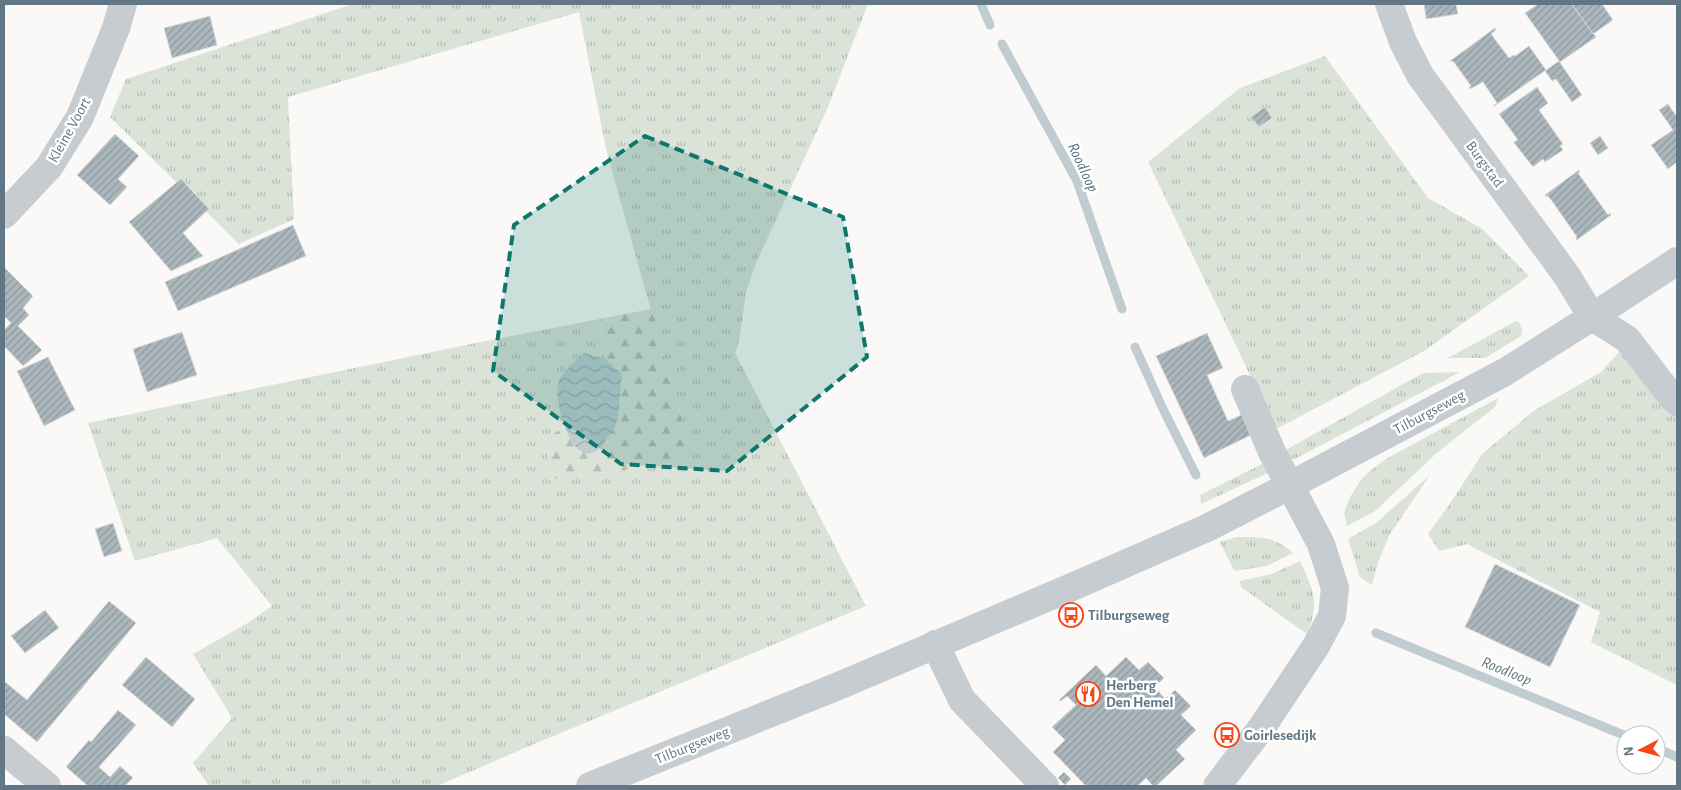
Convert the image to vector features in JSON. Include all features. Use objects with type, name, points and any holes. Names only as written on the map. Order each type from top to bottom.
[{"type":"street","name":"Kleine Voort","points":[[4,215],[50,167],[80,117],[116,28],[123,4]]},
{"type":"street","name":"Burgstad","points":[[1389,4],[1403,42],[1420,75],[1567,276],[1592,317]]},
{"type":"street","name":"Tilburgseweg","points":[[590,786],[836,687],[1207,528],[1505,372],[1677,261]]},
{"type":"street","points":[[1592,317],[1627,339],[1677,402]]},
{"type":"street","points":[[1217,786],[1262,727],[1316,646],[1332,616],[1334,588],[1321,544],[1272,452],[1246,388]]},
{"type":"street","points":[[935,644],[962,700],[1046,786]]},
{"type":"street","points":[[4,750],[47,786]]},
{"type":"highlighted area","points":[[645,136],[843,217],[867,357],[727,471],[621,464],[493,371],[514,225]]},
{"type":"green space","points":[[353,4],[868,4],[828,107],[756,263],[746,292],[739,342],[735,353],[866,606],[437,786],[209,786],[193,763],[232,718],[193,654],[246,624],[272,606],[217,538],[135,561],[88,423],[600,319],[606,359],[585,353],[558,403],[564,428],[545,438],[553,479],[655,466],[678,460],[689,446],[606,149],[579,12],[288,97],[294,219],[239,244],[110,117],[126,79]]},
{"type":"green space","points":[[1325,56],[1428,198],[1481,228],[1529,276],[1424,351],[1276,429],[1148,162],[1240,88]]},
{"type":"green space","points":[[651,309],[689,446],[678,460],[655,466],[553,479],[545,438],[564,428],[574,445],[622,374],[606,359],[600,319]]},
{"type":"green space","points":[[1516,321],[1519,322],[1522,329],[1521,336],[1485,358],[1448,358]]},
{"type":"green space","points":[[1619,352],[1632,360],[1663,401],[1677,416],[1677,685],[1591,642],[1600,612],[1467,544],[1439,551],[1428,534],[1483,453],[1535,410],[1601,372]]},
{"type":"green space","points":[[1460,372],[1295,459],[1287,458],[1282,452],[1423,373]]},
{"type":"green space","points":[[1498,398],[1495,407],[1438,452],[1375,511],[1347,526],[1344,513],[1350,497],[1364,476],[1384,460]]},
{"type":"green space","points":[[1268,461],[1272,471],[1201,504],[1200,495]]},
{"type":"green space","points":[[1430,475],[1390,534],[1378,562],[1372,585],[1360,577],[1348,539],[1376,523]]},
{"type":"green space","points":[[1236,537],[1273,540],[1293,553],[1267,566],[1234,571],[1220,542]]},
{"type":"green space","points":[[1300,561],[1314,597],[1313,613],[1307,634],[1241,587],[1240,581],[1272,574]]},
{"type":"water","points":[[585,353],[606,359],[622,374],[616,424],[596,451],[586,453],[577,447],[569,436],[559,407],[558,392],[559,381],[564,373]]},
{"type":"building","points":[[1424,4],[1456,4],[1458,14],[1426,19]]},
{"type":"building","points":[[1538,4],[1572,4],[1596,37],[1560,62],[1525,13]]},
{"type":"building","points":[[1572,4],[1602,4],[1613,20],[1593,34]]},
{"type":"building","points":[[210,16],[217,45],[172,58],[164,28]]},
{"type":"building","points":[[1495,28],[1496,30],[1491,34],[1509,58],[1529,46],[1546,70],[1493,107],[1497,103],[1483,82],[1470,89],[1469,87],[1471,86],[1453,61],[1450,61]]},
{"type":"building","points":[[1559,61],[1582,95],[1572,102],[1556,79],[1552,81],[1545,71]]},
{"type":"building","points":[[1537,87],[1548,103],[1539,110],[1563,144],[1560,146],[1563,150],[1545,162],[1543,159],[1533,167],[1515,144],[1514,142],[1518,140],[1499,114]]},
{"type":"building","points":[[1668,104],[1677,117],[1677,162],[1668,169],[1651,145],[1673,130],[1659,110]]},
{"type":"building","points":[[1265,107],[1272,118],[1259,127],[1251,117]]},
{"type":"building","points":[[115,134],[139,156],[118,179],[127,187],[110,205],[77,175]]},
{"type":"building","points":[[1600,136],[1608,148],[1598,155],[1590,143]]},
{"type":"building","points":[[1579,170],[1580,172],[1578,173],[1608,215],[1610,213],[1611,215],[1577,240],[1577,237],[1552,201],[1545,195]]},
{"type":"building","points":[[181,179],[209,209],[183,233],[203,256],[171,271],[129,222]]},
{"type":"building","points":[[293,225],[306,256],[178,311],[165,282]]},
{"type":"building","points":[[5,268],[33,296],[23,308],[29,315],[18,326],[42,350],[23,366],[4,346],[4,330],[11,323],[4,316]]},
{"type":"building","points":[[182,332],[197,375],[147,392],[133,349]]},
{"type":"building","points":[[1207,333],[1223,368],[1207,375],[1228,421],[1243,414],[1253,434],[1204,458],[1156,356]]},
{"type":"building","points":[[48,357],[75,410],[44,426],[17,371]]},
{"type":"building","points":[[113,523],[122,551],[104,557],[95,529]]},
{"type":"building","points":[[1495,564],[1580,605],[1550,667],[1465,627]]},
{"type":"building","points":[[109,601],[136,623],[37,742],[4,714],[4,681],[27,700]]},
{"type":"building","points":[[45,610],[59,628],[25,653],[11,636]]},
{"type":"building","points":[[146,657],[195,699],[172,727],[122,685]]},
{"type":"building","points":[[1126,657],[1139,670],[1148,662],[1164,678],[1155,687],[1165,699],[1175,690],[1191,706],[1181,715],[1196,730],[1176,750],[1185,759],[1156,786],[1153,786],[1146,778],[1138,786],[1086,786],[1053,752],[1065,740],[1052,727],[1076,705],[1067,696],[1061,701],[1059,700],[1096,665],[1106,676]]},
{"type":"building","points":[[118,710],[136,725],[99,767],[110,777],[120,766],[133,778],[125,786],[88,786],[66,767],[89,740],[91,742]]},
{"type":"building","points":[[1064,772],[1071,779],[1065,785],[1058,778]]},
{"type":"waterway","name":"Roodloop","points":[[981,4],[990,25]]},
{"type":"waterway","name":"Roodloop","points":[[1002,44],[1077,181],[1122,309]]},
{"type":"waterway","name":"Roodloop","points":[[1135,347],[1196,475]]},
{"type":"waterway","name":"Roodloop","points":[[1376,633],[1616,732]]},
{"type":"waterway","name":"Roodloop","points":[[1666,752],[1677,757]]},
{"type":"place","name":"Tilburgseweg","points":[[1071,615]]},
{"type":"place","name":"Herberg Den Hemel","points":[[1088,694]]},
{"type":"place","name":"Goirlesedijk","points":[[1227,735]]}]
